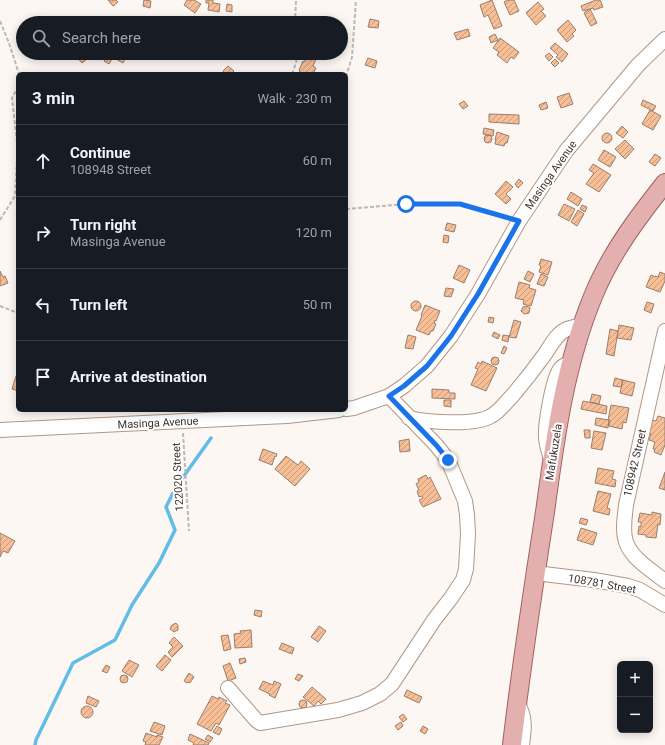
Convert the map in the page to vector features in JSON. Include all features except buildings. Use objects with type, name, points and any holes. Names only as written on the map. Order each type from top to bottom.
[{"type":"main road","name":"Mafukuzela","points":[[512,745],[535,573],[558,423],[568,374],[582,325],[594,294],[609,263],[640,214],[665,182]]},
{"type":"street","name":"Masinga Avenue","points":[[348,409],[389,396],[404,386],[427,366],[451,336],[478,294],[519,221],[566,151],[638,65],[665,39]]},
{"type":"street","points":[[409,418],[445,423],[483,420],[491,416],[501,408],[518,388],[556,338],[567,329],[582,325]]},
{"type":"street","name":"108942 Street","points":[[665,331],[626,505],[624,528],[626,542],[633,554],[665,581]]},
{"type":"street","points":[[228,688],[260,723],[338,710],[362,703],[380,694],[392,684],[434,620],[452,598],[463,580],[466,568],[468,528],[465,501],[448,460],[437,446],[389,396]]},
{"type":"street","name":"Masinga Avenue","points":[[0,430],[287,416],[322,412]]},
{"type":"street","name":"108781 Street","points":[[535,573],[594,580],[628,586],[640,590],[665,605]]},
{"type":"street","points":[[517,702],[524,718],[522,745]]},
{"type":"path","points":[[295,16],[296,0]]},
{"type":"path","points":[[348,72],[352,57],[356,0]]},
{"type":"path","points":[[0,22],[9,43],[18,72]]},
{"type":"path","points":[[293,72],[296,60]]},
{"type":"path","points":[[16,91],[12,98],[16,127]]},
{"type":"path","points":[[0,220],[15,196],[16,178]]},
{"type":"path","points":[[348,209],[406,204],[460,204],[519,221]]},
{"type":"path","points":[[0,306],[16,312]]},
{"type":"path","name":"122020 Street","points":[[182,421],[189,531]]},
{"type":"waterway","points":[[35,745],[73,663],[115,640],[132,605],[159,563],[175,530],[166,507],[176,487],[211,438]]},
{"type":"route","points":[[406,204],[460,204],[519,221],[478,294],[451,336],[427,366],[404,386],[389,396],[437,446],[448,460]]}]
